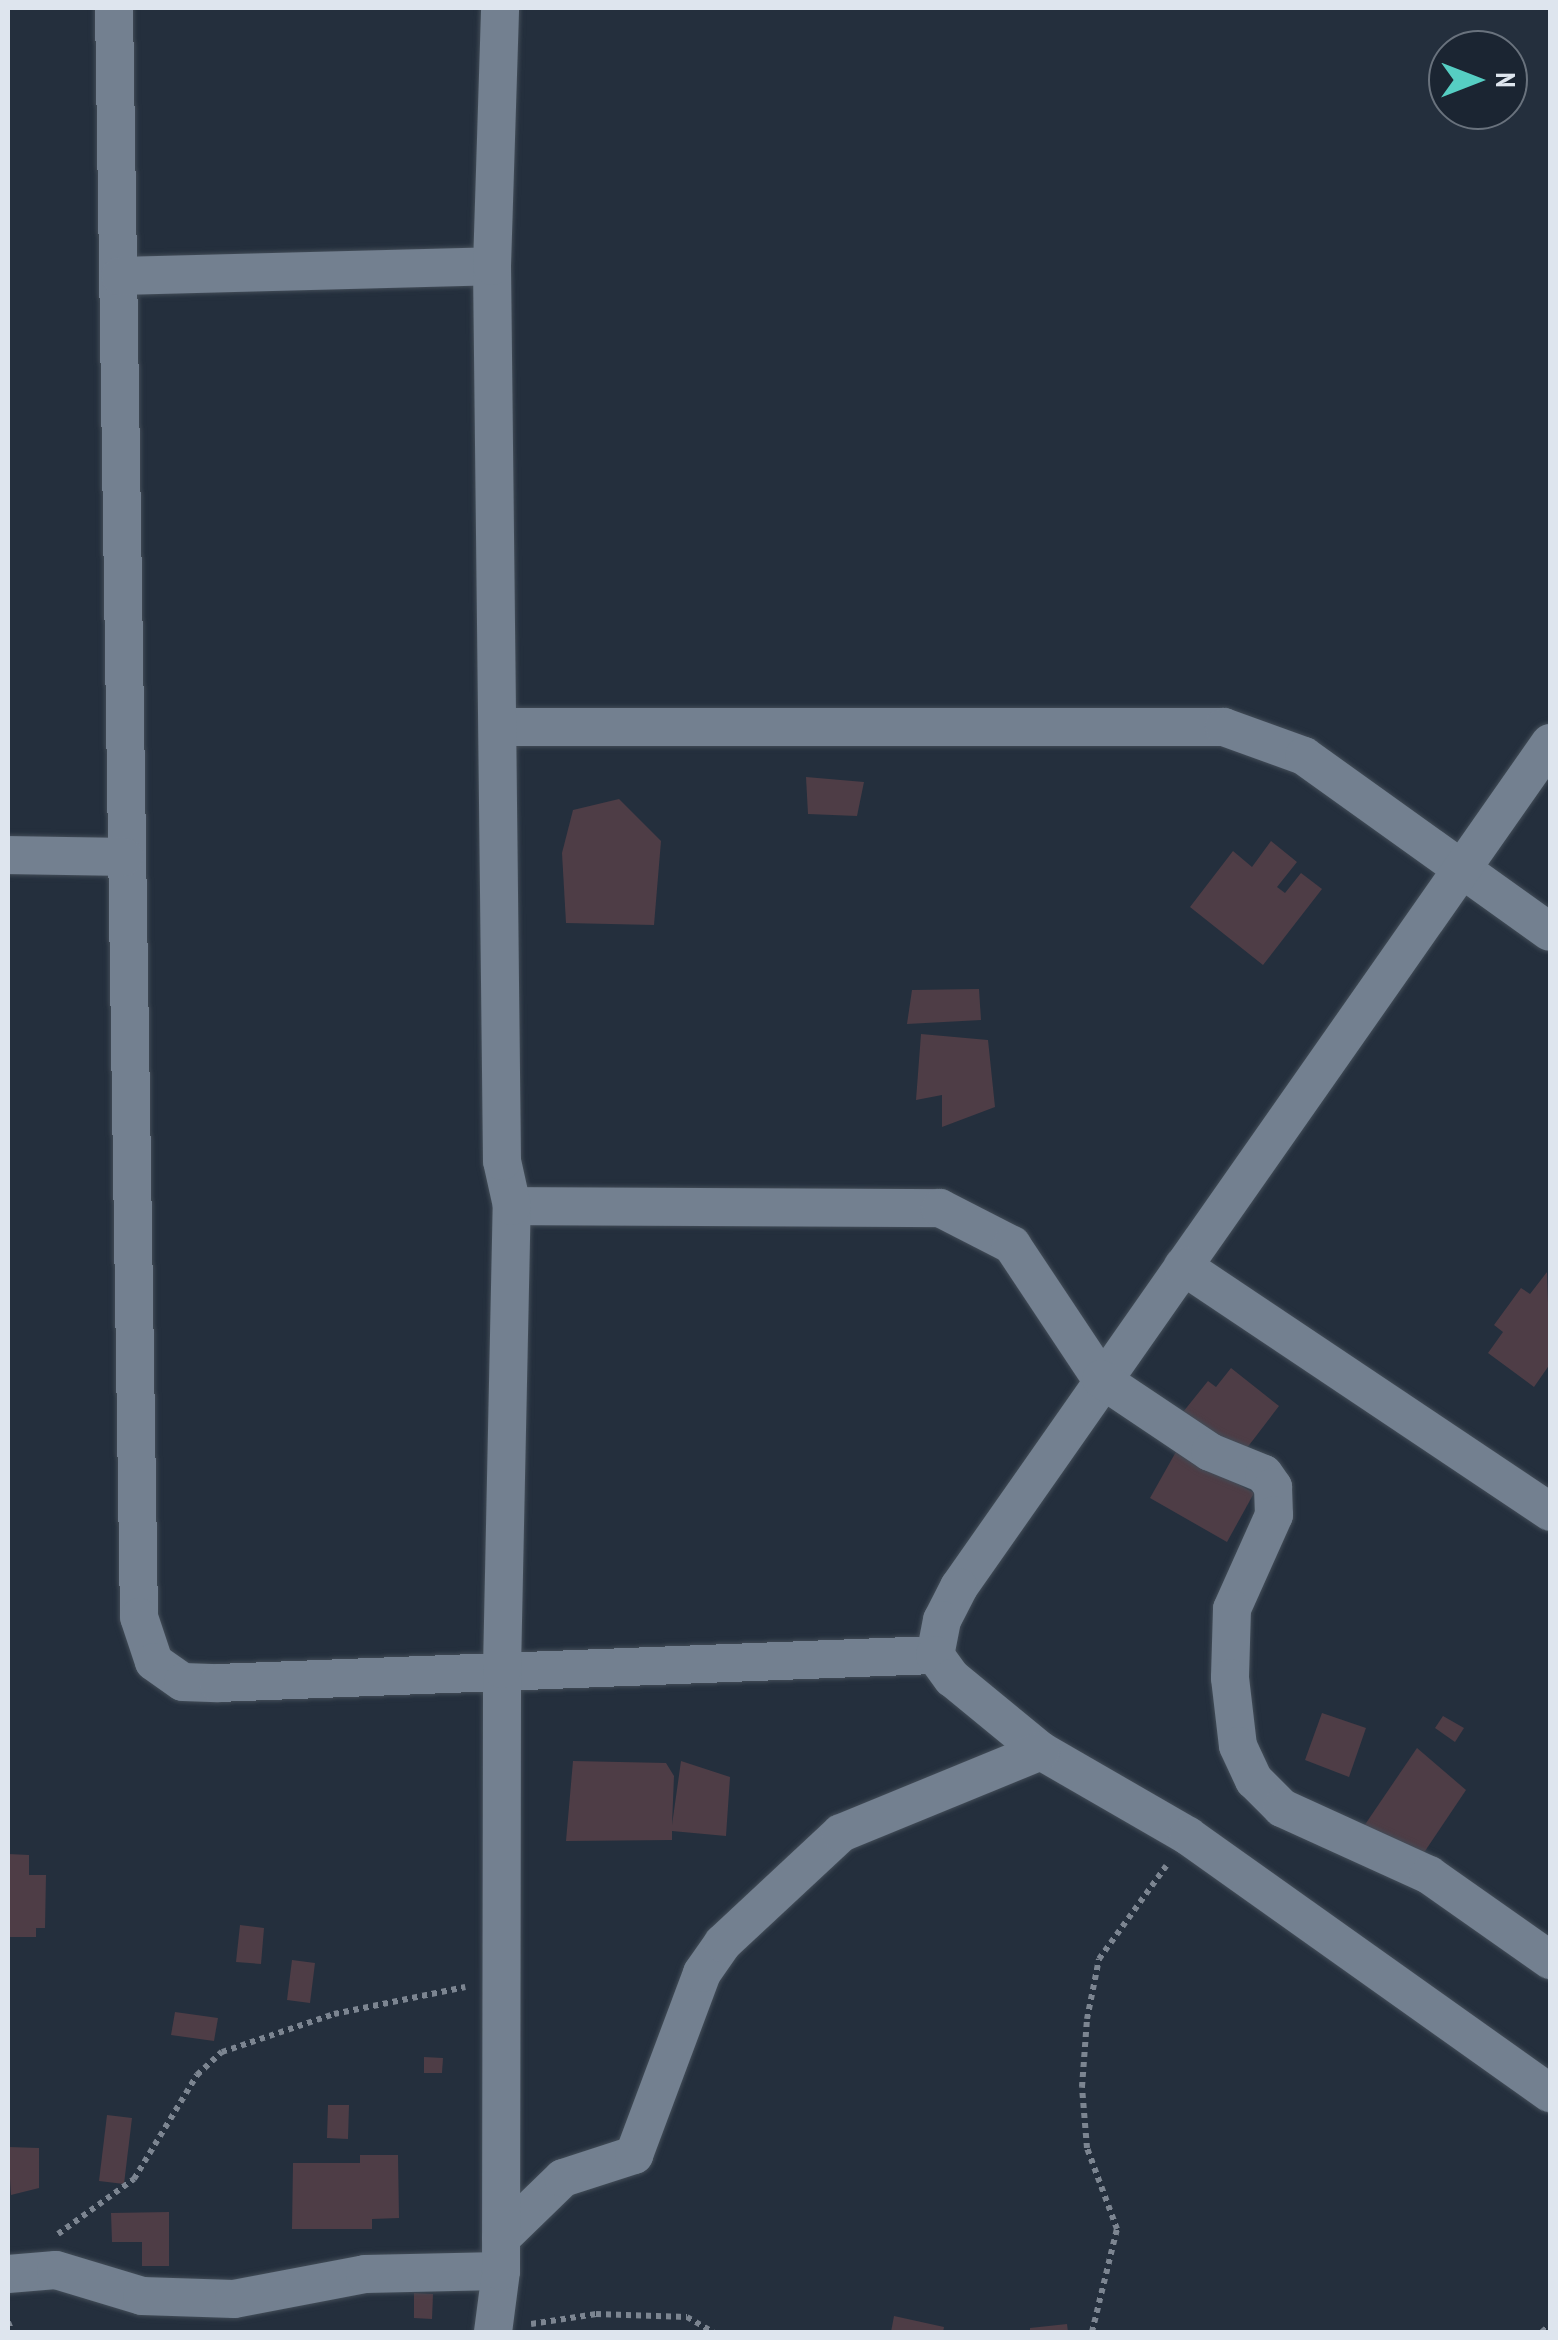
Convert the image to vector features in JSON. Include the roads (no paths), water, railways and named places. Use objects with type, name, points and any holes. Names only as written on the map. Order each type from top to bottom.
[{"type":"street","points":[[114,8],[124,856],[139,1617],[154,1662],[183,1682],[200,1682],[935,1655]]},
{"type":"street","points":[[494,2329],[500,2254],[502,1670],[512,1206],[502,1162],[492,266],[500,8]]},
{"type":"street","points":[[120,276],[492,266]]},
{"type":"street","points":[[500,727],[1224,727],[1304,756],[1550,932]]},
{"type":"street","points":[[1550,743],[959,1587],[942,1620],[935,1655],[952,1678],[1040,1751],[1188,1836],[1550,2092]]},
{"type":"street","points":[[8,856],[124,856]]},
{"type":"street","points":[[512,1206],[940,1208],[1012,1244],[1102,1378],[1210,1452],[1264,1474],[1274,1487],[1274,1515],[1232,1609],[1230,1678],[1238,1746],[1254,1780],[1282,1808],[1429,1875],[1550,1960]]},
{"type":"street","points":[[1183,1266],[1550,1512]]},
{"type":"street","points":[[17,2272],[56,2270],[142,2296],[234,2299],[500,2254],[564,2178],[634,2155],[702,1973],[723,1943],[841,1833],[1040,1751]]}]
